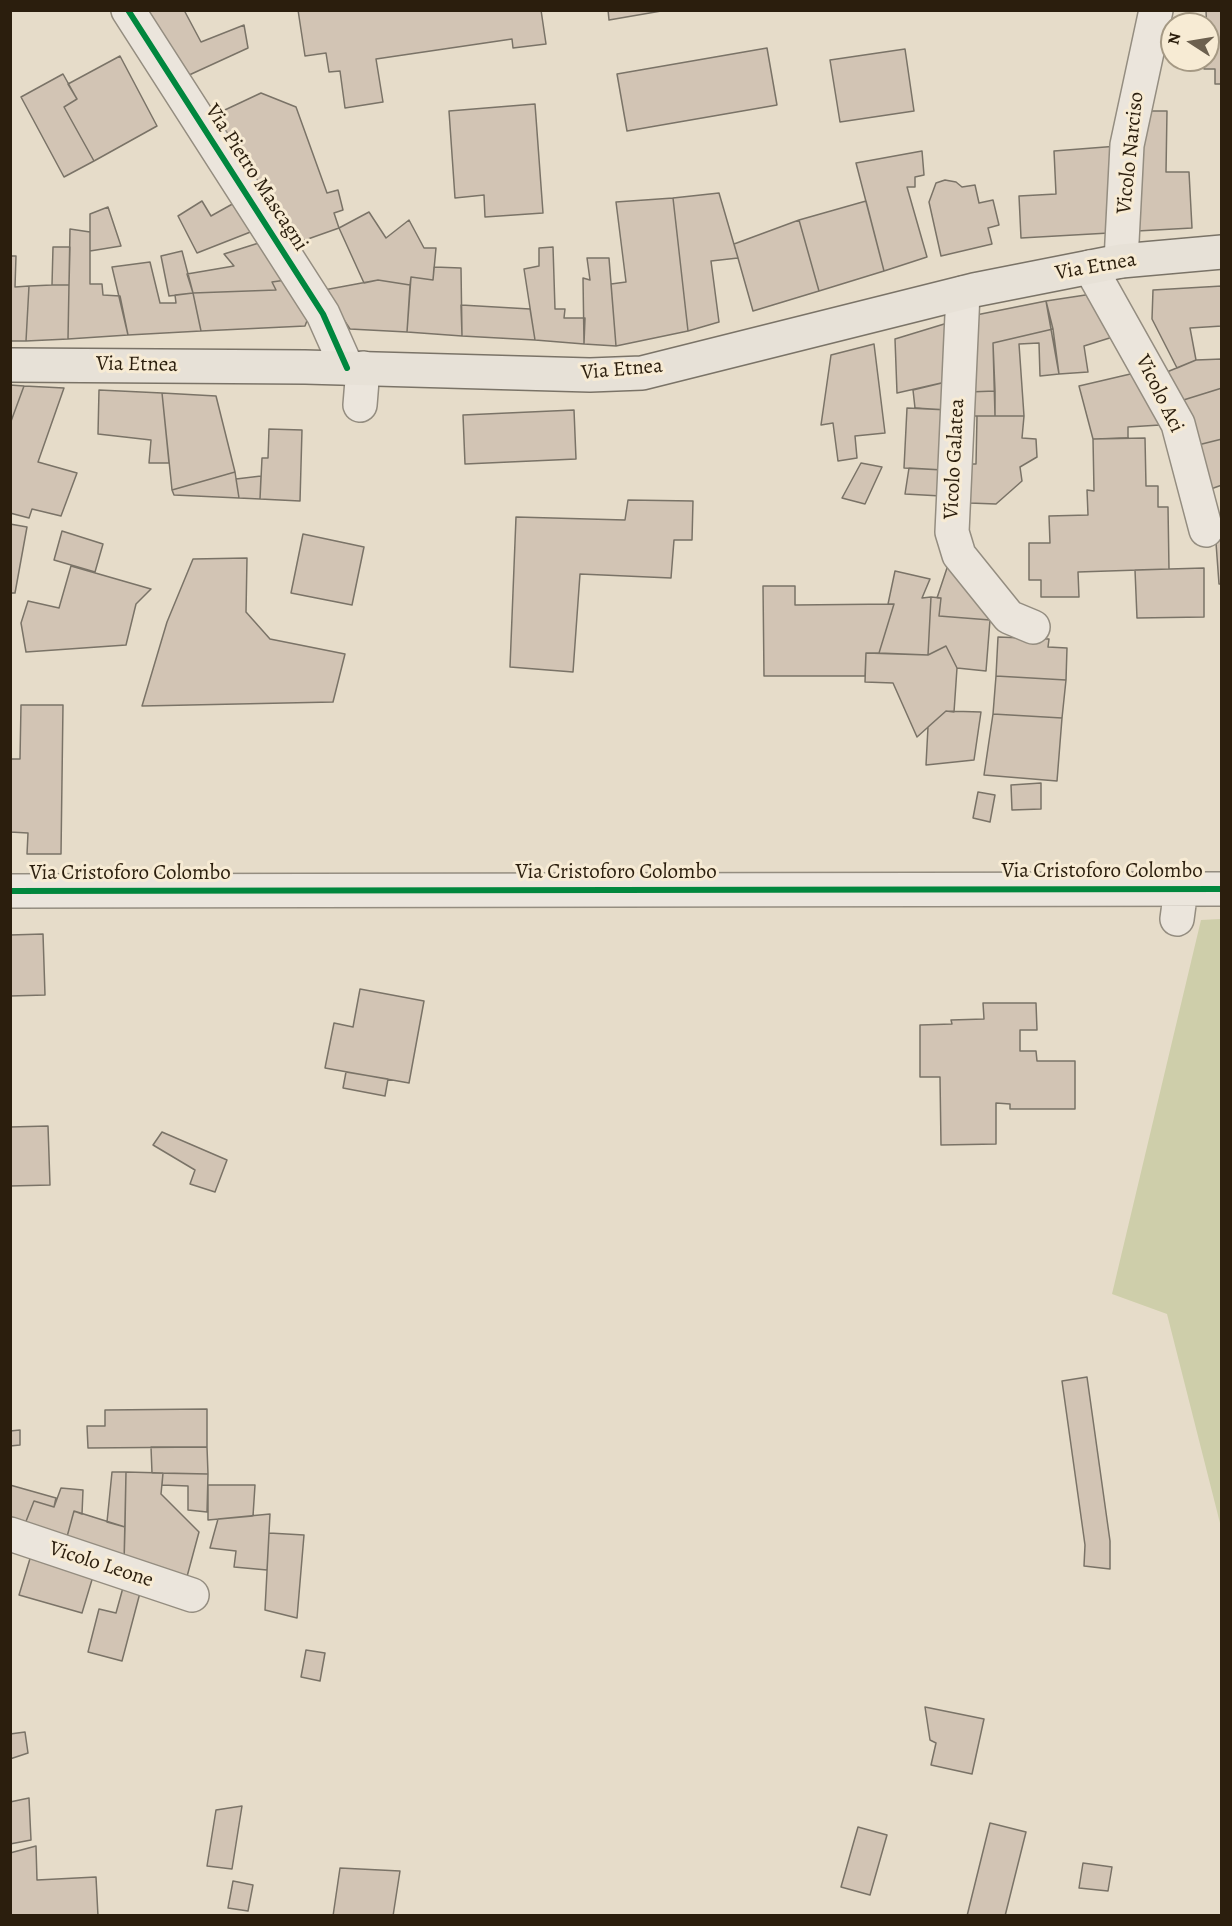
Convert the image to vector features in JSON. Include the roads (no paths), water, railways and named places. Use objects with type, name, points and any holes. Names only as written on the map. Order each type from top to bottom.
[{"type":"main road","name":"Via Etnea","points":[[10,364],[355,368],[590,375],[642,373],[963,293],[1105,264],[1221,252]]},
{"type":"street","name":"Via Pietro Mascagni","points":[[128,10],[323,314],[355,368]]},
{"type":"street","name":"Vicolo Narciso","points":[[1105,264],[1127,145],[1156,10]]},
{"type":"street","name":"Vicolo Aci","points":[[1105,264],[1178,424],[1206,530]]},
{"type":"street","name":"Vicolo Galatea","points":[[963,293],[952,532],[959,555],[1009,617],[1033,627]]},
{"type":"street","points":[[355,368],[360,405]]},
{"type":"street","name":"Via Cristoforo Colombo","points":[[10,891],[1179,904],[1221,889]]},
{"type":"street","name":"Vicolo Leone","points":[[10,1534],[192,1595]]}]
